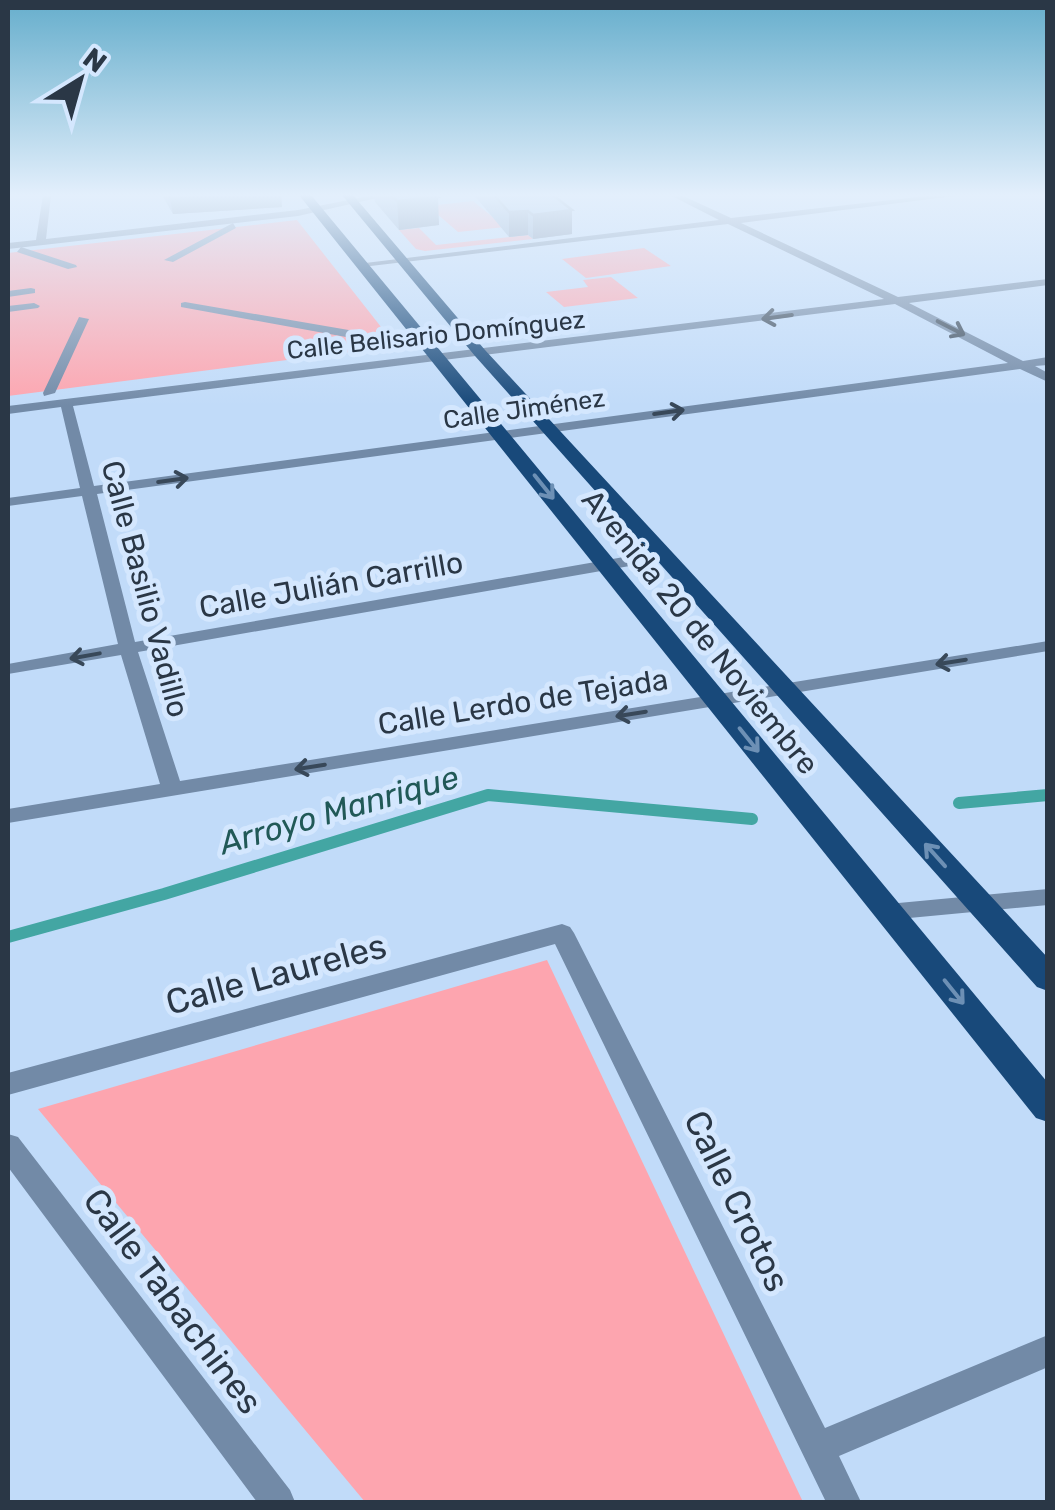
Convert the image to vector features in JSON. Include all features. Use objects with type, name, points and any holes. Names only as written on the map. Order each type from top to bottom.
[{"type":"main road","name":"Avenida 20 de Noviembre","points":[[363,265],[1048,1108]]},
{"type":"main road","name":"Avenida 20 de Noviembre","points":[[407,265],[480,353],[1048,979]]},
{"type":"street","points":[[67,265],[72,267]]},
{"type":"street","points":[[822,265],[1048,378]]},
{"type":"street","name":"Calle Belisario Domínguez","points":[[8,410],[57,398],[480,353],[1048,282]]},
{"type":"street","points":[[8,294],[31,291]]},
{"type":"street","points":[[186,305],[401,343]]},
{"type":"street","points":[[8,309],[34,306]]},
{"type":"street","points":[[57,398],[83,319]]},
{"type":"street","name":"Calle Jiménez","points":[[8,502],[1048,361]]},
{"type":"street","name":"Calle Basilio Vadillo","points":[[57,398],[90,491],[128,648],[172,790]]},
{"type":"street","name":"Calle Julián Carrillo","points":[[8,669],[664,555]]},
{"type":"street","name":"Calle Lerdo de Tejada","points":[[8,816],[1048,646]]},
{"type":"street","points":[[888,912],[1048,897]]},
{"type":"street","name":"Calle Laureles","points":[[8,1084],[562,933]]},
{"type":"street","name":"Calle Crotos","points":[[562,933],[844,1502]]},
{"type":"street","name":"Calle Tabachines","points":[[8,1146],[278,1502]]},
{"type":"street","points":[[818,1448],[1048,1351]]},
{"type":"shaded area","points":[[8,265],[333,265],[396,346],[8,396]]},
{"type":"shaded area","points":[[570,265],[671,266],[586,278]]},
{"type":"shaded area","points":[[611,277],[638,298],[564,307],[546,292],[588,287],[583,280]]},
{"type":"shaded area","points":[[547,960],[803,1502],[365,1502],[38,1109]]},
{"type":"waterway","name":"Arroyo Manrique","points":[[8,937],[164,894],[488,795],[752,819]]},
{"type":"waterway","name":"Arroyo Manrique","points":[[959,803],[1048,795]]}]
